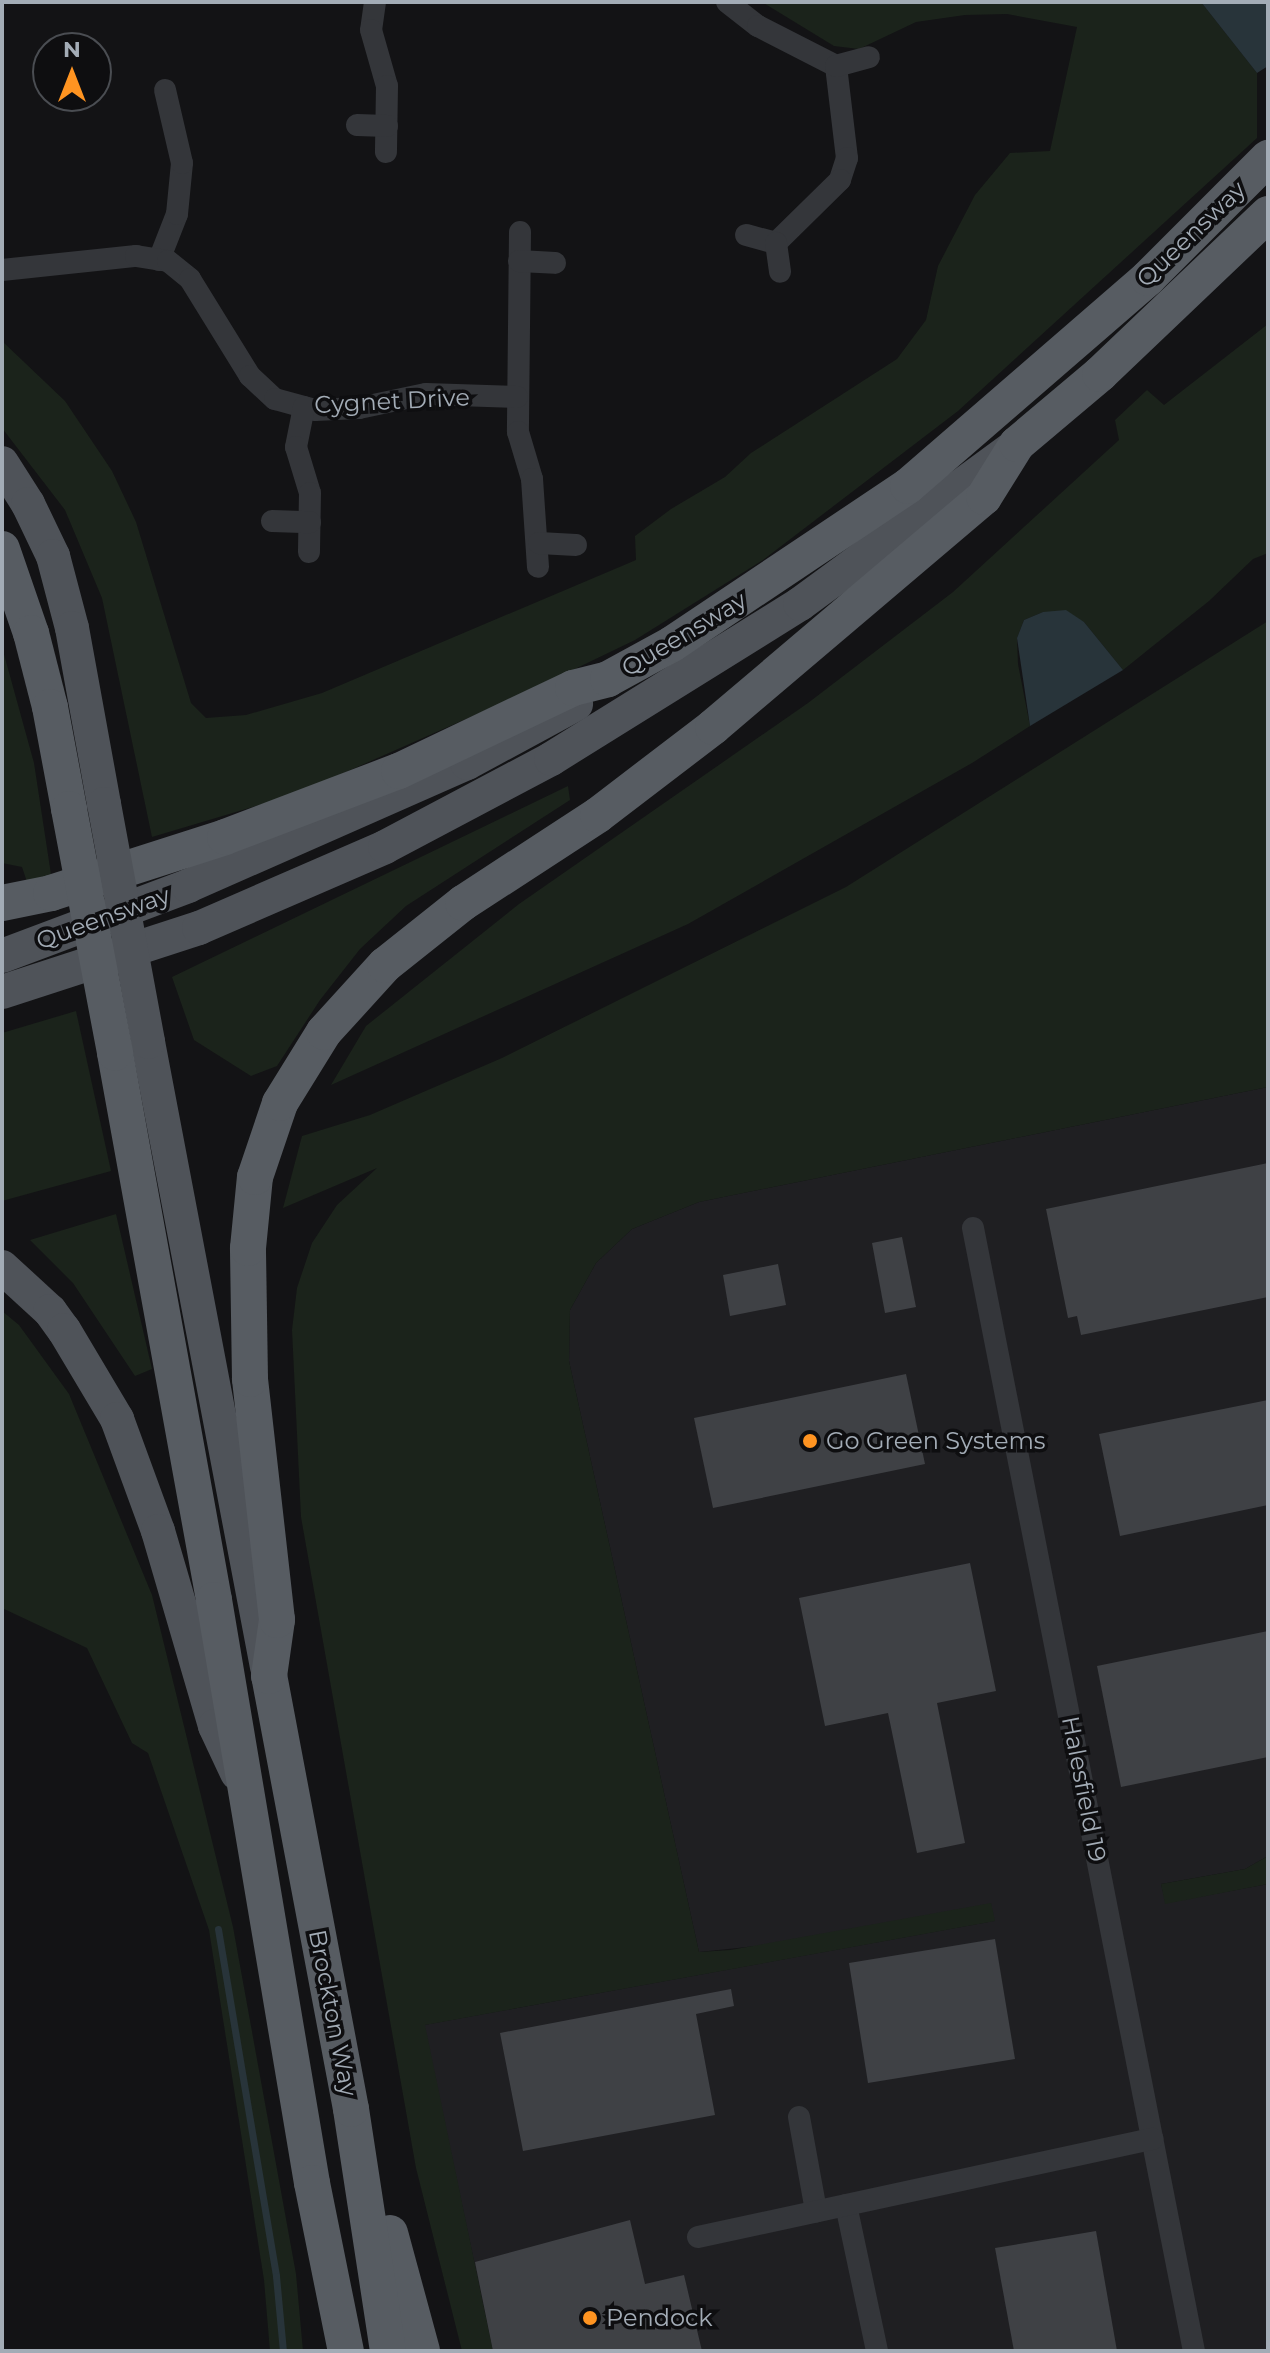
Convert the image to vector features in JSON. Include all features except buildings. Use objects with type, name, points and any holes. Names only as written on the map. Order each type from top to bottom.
[{"type":"highway","name":"Queensway","points":[[608,679],[684,636],[908,486],[1148,278],[1268,158]]},
{"type":"highway","name":"Queensway","points":[[1017,444],[1100,374],[1268,214]]},
{"type":"highway","name":"Brockton Way","points":[[388,2351],[351,2109],[269,1676],[277,1620],[250,1379],[248,1248],[255,1177],[280,1103],[324,1032],[385,965],[463,903],[598,815],[713,727],[984,497],[1017,444]]},
{"type":"highway","name":"Brockton Way","points":[[2,549],[31,633],[50,707],[69,809],[131,1048],[162,1218],[246,1791],[312,2183],[346,2351]]},
{"type":"highway","points":[[2,903],[51,893],[225,837],[399,771],[573,688],[608,679]]},
{"type":"highway","points":[[351,2109],[381,2201],[422,2351]]},
{"type":"highway","points":[[312,2183],[323,2351]]},
{"type":"main road","name":"Queensway","points":[[2,992],[199,928],[385,847],[551,759],[800,604],[1017,444]]},
{"type":"main road","points":[[2,463],[28,504],[53,556],[72,628],[104,804],[131,1048]]},
{"type":"main road","name":"Queensway","points":[[2,956],[188,886],[467,763],[580,701],[608,679]]},
{"type":"main road","points":[[162,1218],[269,1676]]},
{"type":"main road","points":[[5,1269],[64,1330],[117,1419],[158,1531],[215,1726],[246,1791]]},
{"type":"street","points":[[375,2],[371,30],[387,86],[386,152]]},
{"type":"street","points":[[727,2],[758,26],[836,66],[869,57]]},
{"type":"street","points":[[776,243],[840,180],[847,158],[836,66]]},
{"type":"street","points":[[159,260],[177,214],[182,163],[165,90]]},
{"type":"street","points":[[357,125],[387,126]]},
{"type":"street","points":[[520,232],[518,432],[532,479],[539,543],[538,567]]},
{"type":"street","points":[[746,235],[776,243]]},
{"type":"street","points":[[776,243],[780,272]]},
{"type":"street","name":"Cygnet Drive","points":[[2,270],[136,256],[168,261],[190,279],[250,376],[275,399],[315,410],[359,408],[426,394],[517,397]]},
{"type":"street","points":[[519,261],[555,263]]},
{"type":"street","points":[[304,407],[296,447],[310,493],[309,552]]},
{"type":"street","points":[[272,521],[310,522]]},
{"type":"street","points":[[539,543],[576,545]]},
{"type":"street","name":"Halesfield 19","points":[[973,1228],[1194,2351]]},
{"type":"street","points":[[799,2117],[816,2211]]},
{"type":"street","points":[[698,2237],[1153,2139]]},
{"type":"street","points":[[846,2205],[877,2351]]},
{"type":"shaded area","points":[[762,2],[1201,2],[1257,73],[1257,138],[958,411],[763,560],[635,640],[525,693],[296,794],[152,837],[102,598],[65,510],[2,428],[2,341],[65,401],[112,471],[136,522],[191,703],[206,718],[246,715],[322,693],[636,560],[635,536],[671,509],[725,477],[751,453],[897,359],[926,320],[938,266],[975,195],[1010,153],[1050,151],[1077,27],[1007,14],[965,15],[916,22],[859,49],[834,46]]},
{"type":"shaded area","points":[[1201,2],[1268,2],[1268,66],[1257,73]]},
{"type":"shaded area","points":[[1268,324],[1268,553],[1253,559],[1209,601],[1123,670],[1084,622],[1043,612],[1024,620],[1017,638],[1018,664],[1030,726],[972,763],[688,924],[331,1085],[366,1026],[519,904],[808,703],[953,592],[1119,440],[1115,420],[1147,390],[1164,405]]},
{"type":"shaded area","points":[[1066,610],[1084,622],[1123,670],[1030,726],[1017,638],[1024,620],[1043,612]]},
{"type":"shaded area","points":[[1268,621],[1268,1087],[699,1202],[632,1229],[596,1263],[570,1310],[569,1361],[699,1952],[730,1950],[991,1903],[995,1921],[425,2025],[493,2351],[462,2351],[416,2168],[301,1517],[292,1330],[297,1288],[312,1243],[337,1205],[377,1168],[283,1208],[302,1136],[370,1115],[502,1058],[846,887]]},
{"type":"shaded area","points":[[2,647],[34,763],[52,881],[29,888],[22,867],[2,863]]},
{"type":"shaded area","points":[[568,786],[570,800],[406,906],[360,949],[320,1000],[277,1066],[251,1076],[194,1040],[172,977]]},
{"type":"shaded area","points":[[76,1011],[111,1171],[2,1201],[2,1033]]},
{"type":"shaded area","points":[[1268,1087],[1268,1856],[1245,1869],[1161,1884],[1166,1903],[1268,1884],[1268,2351],[493,2351],[424,2025],[994,1921],[699,1952],[569,1361],[570,1310],[596,1263],[632,1229],[699,1202]]},
{"type":"shaded area","points":[[116,1214],[152,1369],[135,1376],[73,1283],[30,1240]]},
{"type":"shaded area","points":[[2,1311],[19,1325],[69,1394],[152,1595],[233,1927],[296,2274],[303,2351],[270,2351],[264,2280],[209,1930],[148,1753],[132,1743],[87,1648],[2,1608]]},
{"type":"shaded area","points":[[1268,1856],[1268,1884],[1165,1904],[1161,1884],[1245,1869]]},
{"type":"waterway","points":[[218,1929],[276,2276],[283,2351]]},
{"type":"place","name":"Go Green Systems","points":[[810,1441]]},
{"type":"place","name":"Pendock","points":[[590,2318]]}]
